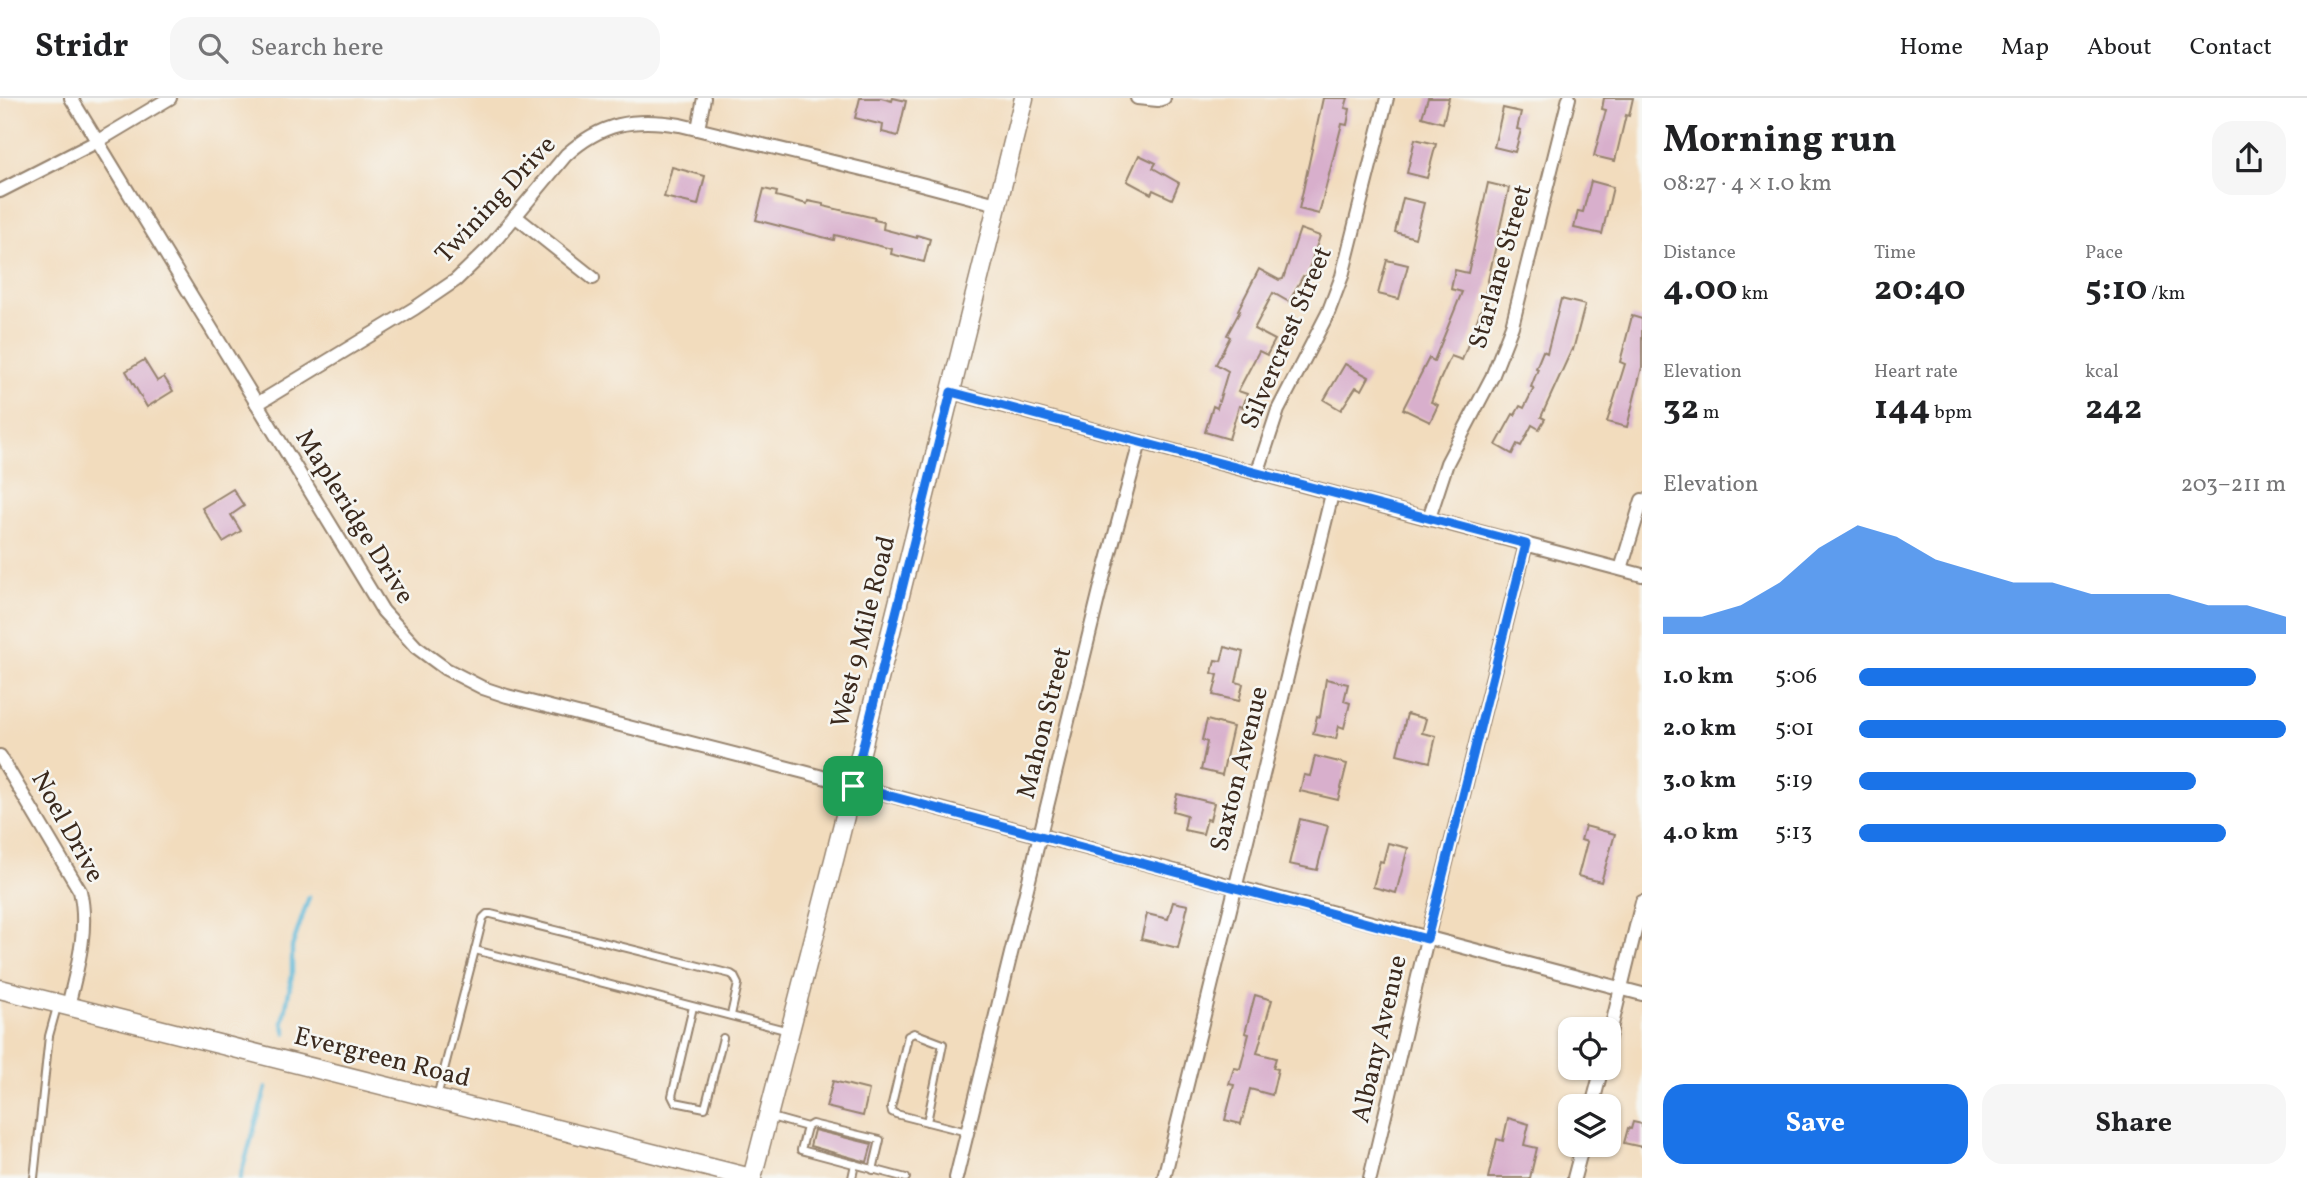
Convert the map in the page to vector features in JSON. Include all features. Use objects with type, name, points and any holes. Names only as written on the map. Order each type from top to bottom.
[{"type":"main road","name":"West 9 Mile Road","points":[[751,1178],[853,786],[1024,98]]},
{"type":"main road","name":"Evergreen Road","points":[[0,989],[751,1178]]},
{"type":"street","name":"Mapleridge Drive","points":[[71,98],[383,611],[416,647],[446,670],[506,696],[804,772],[1642,994]]},
{"type":"street","points":[[0,191],[97,141],[170,98]]},
{"type":"street","points":[[698,129],[704,98]]},
{"type":"street","points":[[1138,98],[1164,98]]},
{"type":"street","name":"Silvercrest Street","points":[[1257,474],[1278,410],[1328,313],[1342,276],[1387,98]]},
{"type":"street","name":"Starlane Street","points":[[1429,519],[1447,463],[1492,377],[1512,326],[1569,98]]},
{"type":"street","name":"Twining Drive","points":[[257,404],[439,292],[475,262],[566,155],[601,131],[624,123],[646,120],[698,129],[997,204]]},
{"type":"street","points":[[515,216],[593,278]]},
{"type":"street","points":[[951,392],[1642,575]]},
{"type":"street","name":"Mahon Street","points":[[956,1178],[1101,586],[1140,442]]},
{"type":"street","name":"Saxton Avenue","points":[[1164,1178],[1332,494]]},
{"type":"street","points":[[1621,569],[1642,500]]},
{"type":"street","name":"Albany Avenue","points":[[1370,1178],[1526,544]]},
{"type":"street","name":"Noel Drive","points":[[0,757],[80,891],[84,913],[83,930],[63,1005]]},
{"type":"street","points":[[1614,1017],[1642,902]]},
{"type":"street","points":[[1578,1177],[1581,1157]]},
{"type":"lane","points":[[437,1099],[483,918],[487,914],[734,976],[738,984],[731,1015]]},
{"type":"lane","points":[[475,950],[789,1031]]},
{"type":"lane","points":[[34,1178],[50,1036],[63,1005]]},
{"type":"lane","points":[[693,1007],[673,1096],[675,1102],[705,1108],[723,1038]]},
{"type":"lane","points":[[927,1122],[943,1044],[914,1033],[908,1036],[891,1108],[896,1114],[927,1122],[967,1132]]},
{"type":"lane","points":[[767,1116],[807,1127],[812,1124],[880,1140],[873,1170]]},
{"type":"lane","points":[[807,1127],[801,1150],[906,1178]]},
{"type":"lane","points":[[852,1178],[855,1164]]},
{"type":"building","points":[[860,98],[892,101],[893,98],[906,101],[898,136],[882,132],[883,125],[855,118]]},
{"type":"building","points":[[1323,98],[1348,98],[1345,108],[1350,109],[1347,125],[1342,124],[1319,214],[1299,209]]},
{"type":"building","points":[[1428,98],[1449,98],[1443,123],[1422,117]]},
{"type":"building","points":[[1604,98],[1633,98],[1615,161],[1594,156],[1606,110],[1602,109]]},
{"type":"building","points":[[1503,108],[1521,112],[1517,129],[1521,130],[1515,152],[1494,147]]},
{"type":"building","points":[[1415,139],[1436,144],[1427,178],[1407,173]]},
{"type":"building","points":[[1139,155],[1156,163],[1153,168],[1179,183],[1172,199],[1153,190],[1151,194],[1127,181]]},
{"type":"building","points":[[672,167],[705,176],[698,205],[664,197]]},
{"type":"building","points":[[1591,181],[1613,187],[1602,234],[1574,228],[1578,211],[1583,212]]},
{"type":"building","points":[[1488,183],[1509,188],[1482,307],[1462,360],[1451,356],[1440,380],[1431,402],[1438,405],[1430,422],[1403,409],[1429,358],[1434,361],[1462,292],[1451,289],[1455,270],[1468,273]]},
{"type":"building","points":[[764,189],[777,192],[776,196],[807,204],[808,201],[823,204],[875,218],[874,220],[884,222],[883,229],[930,239],[924,262],[891,254],[892,249],[835,235],[834,240],[756,220]]},
{"type":"building","points":[[1403,198],[1424,203],[1415,238],[1395,232]]},
{"type":"building","points":[[1300,229],[1320,236],[1306,277],[1303,276],[1289,302],[1273,293],[1254,329],[1275,340],[1267,355],[1259,351],[1238,391],[1247,394],[1243,407],[1239,406],[1229,439],[1205,432],[1213,406],[1217,408],[1228,371],[1216,364],[1230,337],[1227,335],[1240,311],[1238,310],[1259,269],[1279,280],[1283,279]]},
{"type":"building","points":[[1387,260],[1408,265],[1399,299],[1378,294]]},
{"type":"building","points":[[1561,299],[1585,305],[1573,350],[1541,417],[1545,419],[1539,429],[1532,425],[1521,446],[1517,444],[1512,454],[1496,445],[1513,414],[1515,415],[1520,406],[1524,408],[1534,388],[1531,387],[1538,369],[1536,368],[1543,351],[1547,353]]},
{"type":"building","points":[[1632,316],[1642,319],[1642,367],[1627,427],[1607,422],[1625,364],[1620,362]]},
{"type":"building","points":[[144,360],[157,381],[164,377],[173,391],[147,407],[126,371]]},
{"type":"building","points":[[1345,364],[1369,377],[1362,390],[1356,387],[1341,410],[1324,400]]},
{"type":"building","points":[[233,489],[244,506],[231,515],[241,531],[223,542],[202,508]]},
{"type":"building","points":[[1225,647],[1243,652],[1236,682],[1243,684],[1239,701],[1213,695],[1218,675],[1212,673],[1215,660],[1221,661]]},
{"type":"building","points":[[1326,679],[1348,684],[1344,701],[1350,703],[1344,728],[1339,726],[1336,739],[1313,734],[1317,716],[1320,717]]},
{"type":"building","points":[[1407,714],[1426,719],[1422,733],[1436,736],[1430,762],[1397,754]]},
{"type":"building","points":[[1207,720],[1233,727],[1222,775],[1201,770],[1207,742],[1202,740]]},
{"type":"building","points":[[1315,756],[1347,764],[1338,800],[1300,791],[1304,775],[1310,776]]},
{"type":"building","points":[[1177,794],[1214,803],[1203,834],[1184,830],[1187,815],[1173,811]]},
{"type":"building","points":[[1300,819],[1328,826],[1317,870],[1289,864]]},
{"type":"building","points":[[1585,826],[1615,834],[1601,882],[1578,876],[1587,842],[1581,840]]},
{"type":"building","points":[[1388,843],[1408,848],[1396,893],[1373,887]]},
{"type":"building","points":[[1173,902],[1188,905],[1178,948],[1141,939],[1147,914],[1168,919]]},
{"type":"building","points":[[1255,995],[1272,1000],[1257,1053],[1276,1058],[1273,1068],[1278,1069],[1272,1095],[1250,1089],[1241,1124],[1225,1120],[1234,1085],[1229,1084],[1234,1068],[1240,1069],[1249,1034],[1245,1033]]},
{"type":"building","points":[[833,1081],[869,1090],[863,1116],[826,1107]]},
{"type":"building","points":[[1508,1118],[1529,1124],[1524,1145],[1537,1148],[1530,1178],[1488,1178],[1497,1139],[1503,1141]]},
{"type":"building","points":[[1633,1122],[1642,1124],[1642,1147],[1624,1143],[1628,1128],[1631,1129]]},
{"type":"building","points":[[814,1130],[872,1144],[867,1162],[810,1146]]},
{"type":"waterway","points":[[286,1033],[283,1023],[292,975],[292,947],[309,897]]},
{"type":"waterway","points":[[240,1178],[266,1088]]},
{"type":"route","points":[[951,392],[1526,544],[1427,939],[853,786],[951,392]]}]
